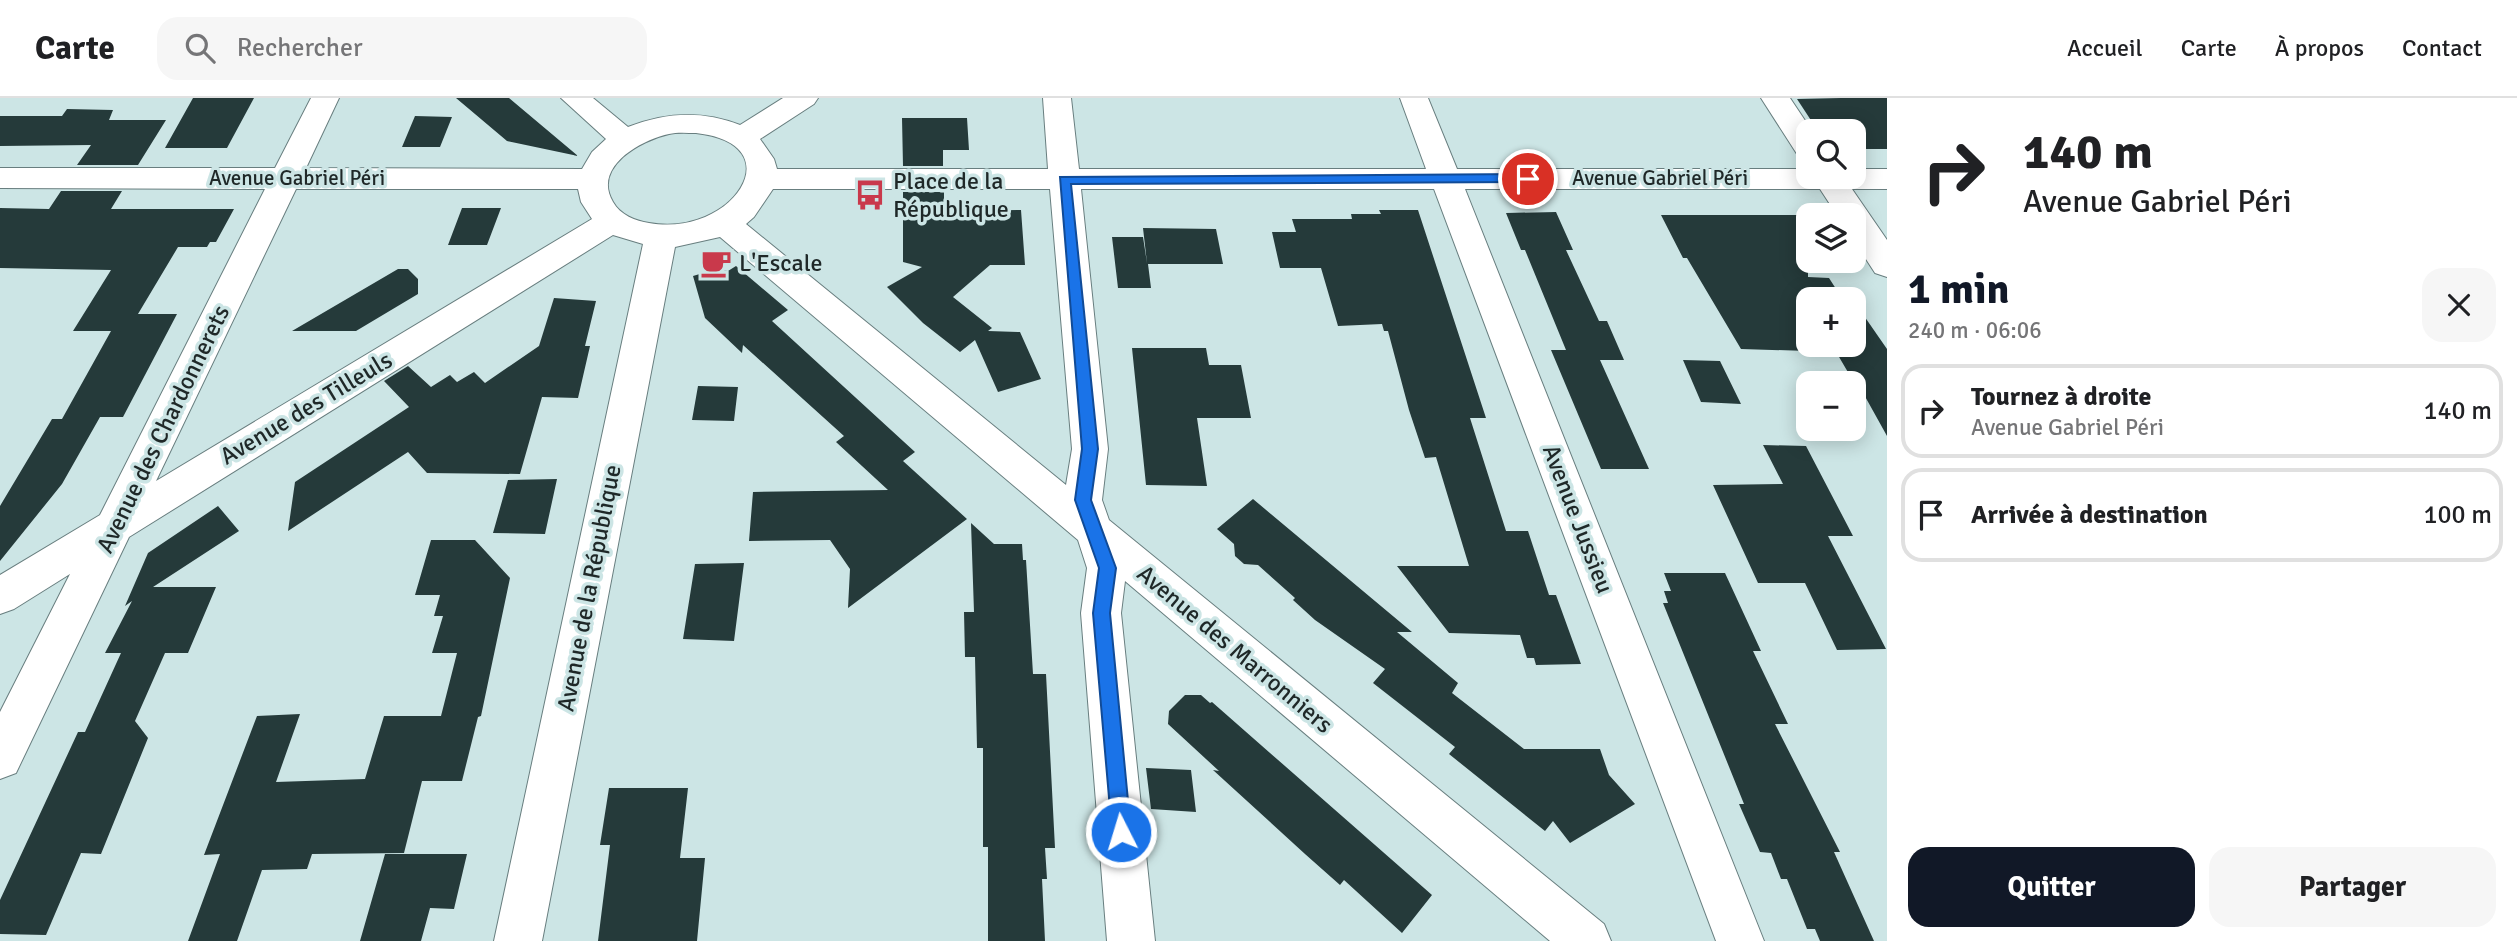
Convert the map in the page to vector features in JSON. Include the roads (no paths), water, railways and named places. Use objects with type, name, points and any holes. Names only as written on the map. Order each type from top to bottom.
[{"type":"street","name":"Avenue des Chardonnerets","points":[[0,758],[325,98]]},
{"type":"street","points":[[575,98],[625,140]]},
{"type":"street","points":[[741,137],[804,98]]},
{"type":"street","points":[[1057,98],[1090,449],[1083,500],[1107,568],[1101,613],[1131,941]]},
{"type":"street","name":"Avenue Jussieu","points":[[1414,98],[1740,941]]},
{"type":"street","points":[[1775,98],[1796,129]]},
{"type":"street","points":[[686,111],[709,125],[741,137],[754,149],[761,163],[761,179],[756,194],[744,208],[723,222],[690,234],[661,236],[628,229],[612,221],[600,209],[593,194],[594,179],[601,163],[625,140],[686,111]]},
{"type":"street","name":"Avenue Gabriel Péri","points":[[0,178],[594,179]]},
{"type":"street","name":"Avenue Gabriel Péri","points":[[761,179],[1796,178]]},
{"type":"street","name":"Avenue Gabriel Péri","points":[[1866,179],[1887,179]]},
{"type":"street","points":[[1835,189],[1887,265]]},
{"type":"street","name":"Avenue des Tilleuls","points":[[0,596],[118,521],[612,221]]},
{"type":"street","name":"Avenue des Marronniers","points":[[723,222],[1587,941]]},
{"type":"street","name":"Avenue de la République","points":[[518,941],[661,236]]},
{"type":"place","name":"Place de la République","points":[[870,195]]},
{"type":"place","name":"L'Escale","points":[[716,263]]}]
